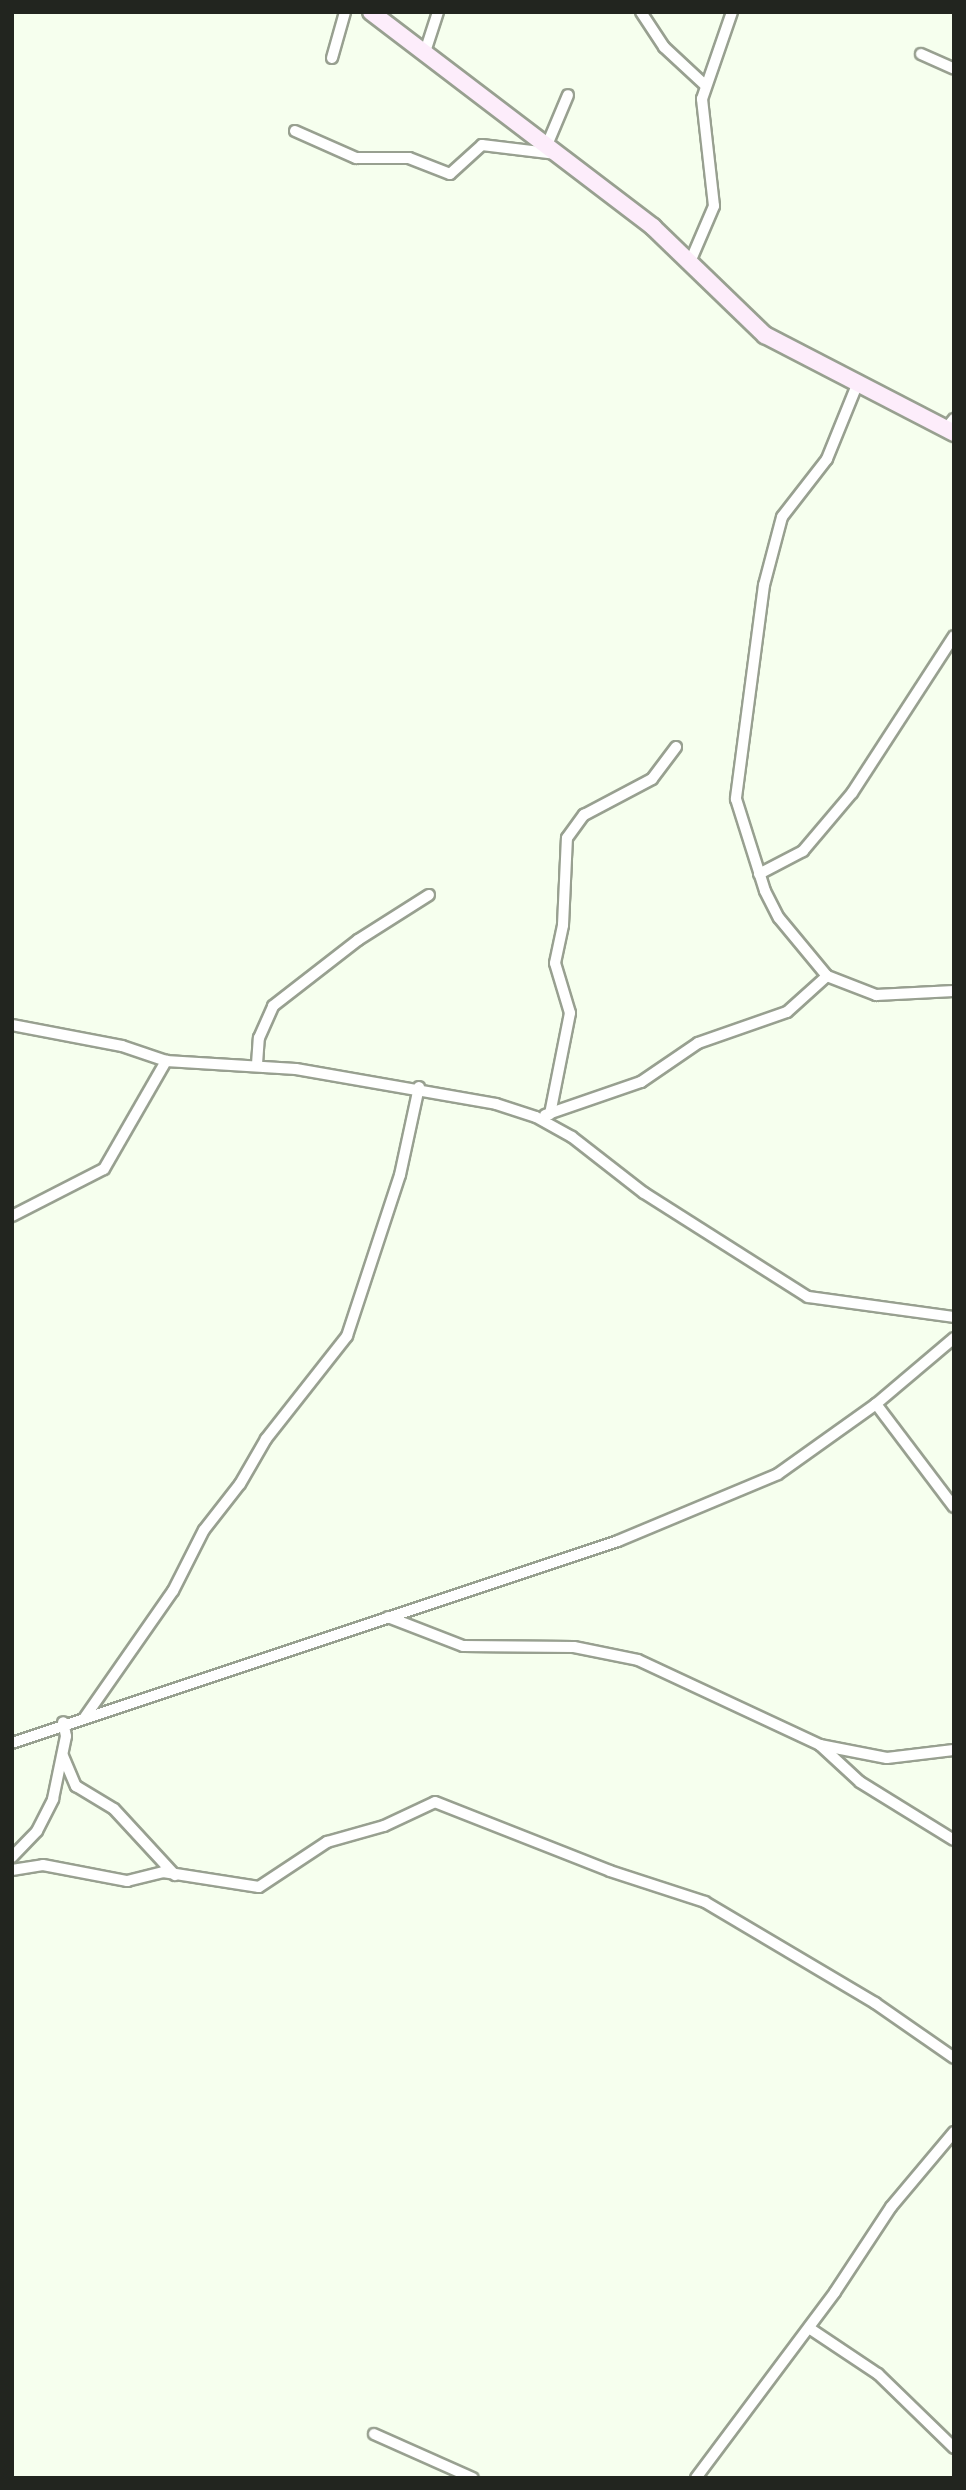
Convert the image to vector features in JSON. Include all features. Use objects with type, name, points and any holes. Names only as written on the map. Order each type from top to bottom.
[{"type":"main road","points":[[371,12],[553,149],[690,262],[765,335],[857,385],[951,427]]},
{"type":"street","points":[[331,58],[345,12]]},
{"type":"street","points":[[425,52],[438,12]]},
{"type":"street","points":[[641,12],[664,47],[705,85]]},
{"type":"street","points":[[690,262],[715,206],[702,136],[705,85],[720,59],[732,12]]},
{"type":"street","points":[[921,54],[954,69]]},
{"type":"street","points":[[295,131],[356,158],[401,157],[450,174],[482,145],[553,149],[568,95]]},
{"type":"street","points":[[857,385],[827,459],[782,517],[764,585],[736,799],[759,874],[779,918],[827,976],[876,995],[954,991]]},
{"type":"street","points":[[759,874],[803,850],[852,793],[954,636]]},
{"type":"street","points":[[550,1114],[570,1013],[555,963],[563,925],[567,838],[584,815],[652,779],[676,747]]},
{"type":"street","points":[[257,1064],[259,1038],[273,1006],[358,940],[429,895]]},
{"type":"street","points":[[536,1117],[641,1082],[714,1036],[787,1012],[827,976]]},
{"type":"street","points":[[12,1025],[122,1046],[166,1061],[257,1064],[419,1087],[536,1117],[807,1297],[954,1317]]},
{"type":"street","points":[[12,1216],[104,1169],[166,1061]]},
{"type":"street","points":[[85,1717],[173,1591],[204,1530],[240,1484],[266,1439],[347,1336],[400,1175],[419,1087]]},
{"type":"street","points":[[12,1743],[63,1723],[618,1541],[778,1474],[877,1404],[954,1338]]},
{"type":"street","points":[[877,1404],[954,1507]]},
{"type":"street","points":[[387,1617],[463,1646],[574,1647],[638,1660],[820,1745],[887,1758],[954,1750]]},
{"type":"street","points":[[12,1857],[45,1818],[63,1756],[63,1723]]},
{"type":"street","points":[[820,1745],[860,1782],[954,1840]]},
{"type":"street","points":[[63,1756],[76,1786],[114,1810],[174,1875]]},
{"type":"street","points":[[12,1870],[43,1865],[127,1881],[159,1872],[264,1886],[314,1849],[384,1826],[435,1801],[705,1902],[875,2003],[954,2058]]},
{"type":"street","points":[[696,2478],[809,2328],[891,2207],[954,2132]]},
{"type":"street","points":[[809,2328],[878,2374],[954,2448]]},
{"type":"street","points":[[374,2434],[473,2478]]}]
